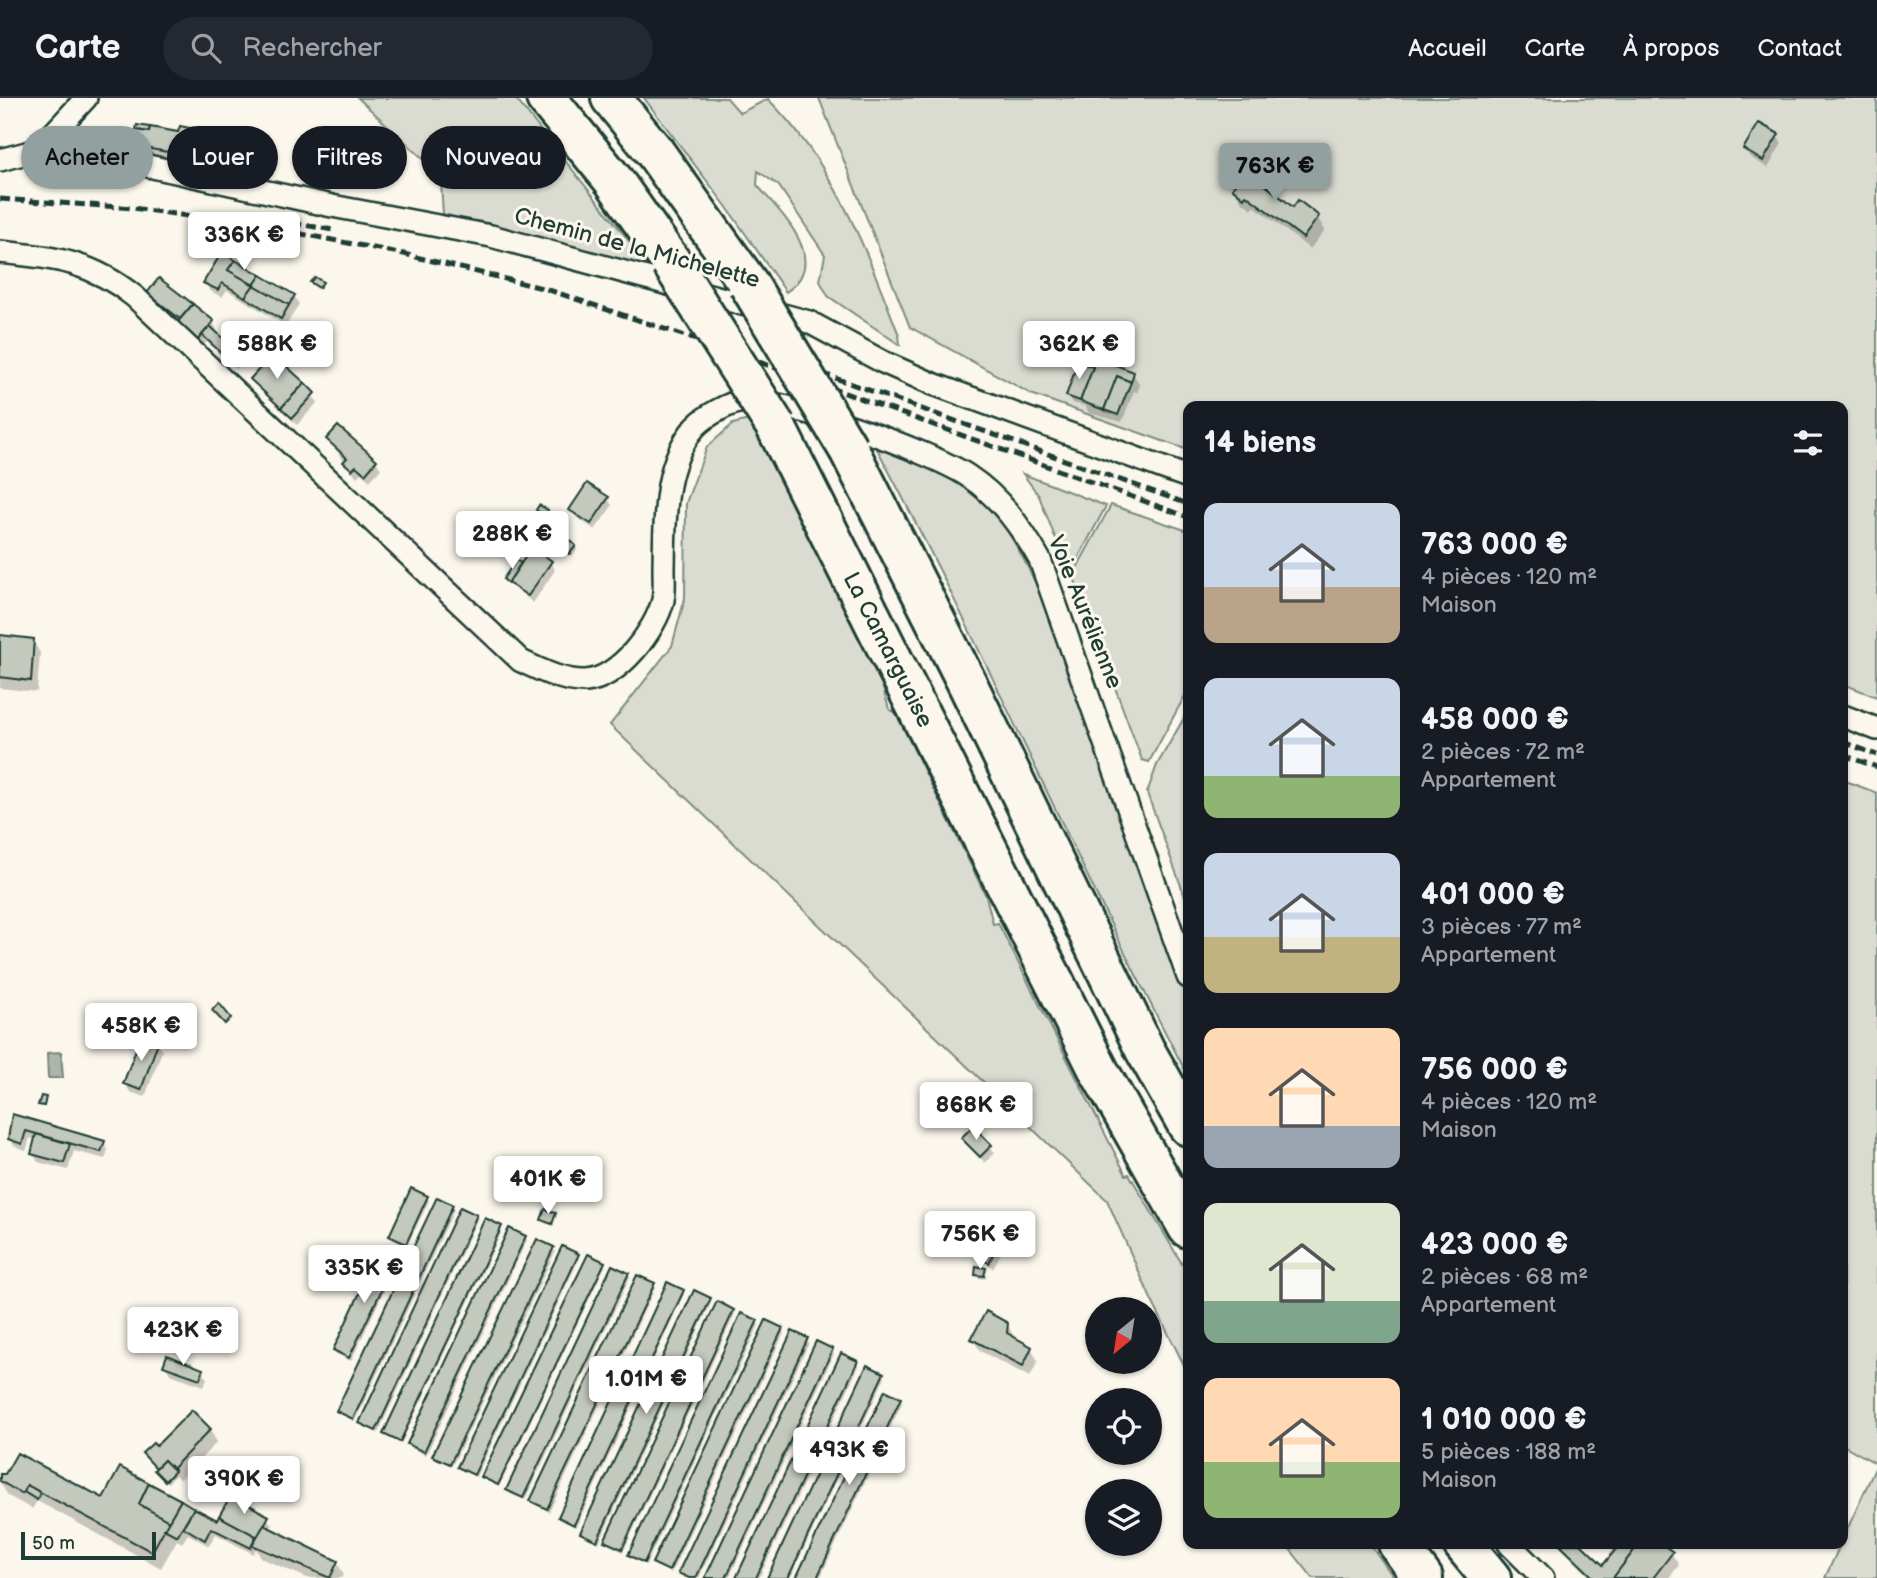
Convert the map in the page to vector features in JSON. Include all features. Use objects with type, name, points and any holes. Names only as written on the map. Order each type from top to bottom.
[{"type":"highway","name":"La Camarguaise","points":[[545,98],[614,181],[671,262],[776,427],[1099,1071],[1183,1219]]},
{"type":"highway","points":[[611,98],[654,151],[748,283],[849,450],[968,684],[1145,1050],[1183,1117]]},
{"type":"highway","points":[[1402,1549],[1423,1578]]},
{"type":"highway","points":[[1468,1549],[1491,1578]]},
{"type":"street","points":[[59,126],[86,98]]},
{"type":"street","points":[[0,160],[21,153]]},
{"type":"street","name":"Chemin de la Michelette","points":[[153,167],[332,206],[491,236],[809,322],[883,362],[933,384],[1183,475]]},
{"type":"street","name":"Voie Aurélienne","points":[[0,252],[73,261],[110,276],[521,661],[558,677],[588,681],[624,663],[653,625],[663,599],[665,502],[678,453],[697,426],[723,408],[742,401],[769,403],[877,435],[967,475],[999,501],[1023,530],[1040,560],[1183,964]]},
{"type":"street","points":[[1848,718],[1877,729]]},
{"type":"street","points":[[1514,1549],[1543,1578]]},
{"type":"shaded area","points":[[358,98],[515,98],[537,126],[421,126],[421,157],[407,144],[407,126],[388,126]]},
{"type":"shaded area","points":[[644,98],[727,98],[740,113],[768,99],[813,153],[831,181],[860,240],[899,335],[900,345],[828,296],[820,281],[825,255],[779,186],[758,171],[757,185],[789,223],[803,252],[804,266],[799,280],[786,292],[726,206]]},
{"type":"shaded area","points":[[819,98],[1877,98],[1877,697],[1848,686],[1848,401],[1183,401],[1183,448],[1031,394],[910,327]]},
{"type":"shaded area","points":[[566,162],[650,267],[650,274],[443,214],[441,189],[566,189]]},
{"type":"shaded area","points":[[749,420],[876,665],[889,709],[896,713],[986,896],[993,924],[998,923],[1126,1175],[1129,1174],[1183,1266],[1183,1363],[1162,1321],[1162,1297],[1150,1297],[1107,1200],[610,725],[672,646],[685,598],[686,503],[707,447],[733,424]]},
{"type":"shaded area","points":[[875,445],[936,469],[970,489],[984,501],[1007,530],[1041,594],[1183,977],[1183,1066],[1108,919],[916,523]]},
{"type":"shaded area","points":[[1023,474],[1106,506],[1072,570],[1065,563],[1039,496]]},
{"type":"shaded area","points":[[1111,505],[1183,529],[1183,699],[1149,762],[1142,760],[1073,575]]},
{"type":"shaded area","points":[[1183,720],[1183,891],[1147,793],[1157,765]]},
{"type":"shaded area","points":[[1848,782],[1877,793],[1877,1464],[1848,1448]]},
{"type":"shaded area","points":[[61,1052],[63,1078],[48,1078],[47,1053]]},
{"type":"shaded area","points":[[1877,1464],[1877,1578],[1825,1578],[1838,1549],[1848,1549],[1848,1528]]},
{"type":"shaded area","points":[[1290,1549],[1374,1549],[1394,1578],[1313,1578]]},
{"type":"building","points":[[1759,123],[1779,134],[1763,161],[1743,149]]},
{"type":"building","points":[[153,128],[167,130],[167,152],[153,149]]},
{"type":"building","points":[[1250,165],[1262,174],[1258,179],[1293,207],[1298,200],[1319,216],[1303,238],[1246,195],[1244,198],[1232,188]]},
{"type":"building","points":[[222,252],[235,260],[228,270],[254,285],[245,297],[222,283],[218,290],[203,283]]},
{"type":"building","points":[[235,260],[261,275],[254,285],[228,270]]},
{"type":"building","points":[[261,275],[295,295],[289,305],[254,285]]},
{"type":"building","points":[[315,277],[323,282],[319,288],[310,282]]},
{"type":"building","points":[[159,278],[193,304],[180,319],[147,293]]},
{"type":"building","points":[[254,285],[289,305],[281,319],[245,297]]},
{"type":"building","points":[[193,304],[214,321],[197,341],[176,324]]},
{"type":"building","points":[[210,326],[240,354],[231,362],[202,335]]},
{"type":"building","points":[[1082,352],[1134,372],[1131,382],[1117,376],[1104,410],[1080,401],[1093,367],[1078,362]]},
{"type":"building","points":[[273,354],[305,383],[281,408],[250,379]]},
{"type":"building","points":[[1078,362],[1093,367],[1080,401],[1066,396]]},
{"type":"building","points":[[1117,376],[1131,382],[1118,415],[1104,410]]},
{"type":"building","points":[[305,383],[315,393],[292,418],[281,408]]},
{"type":"building","points":[[338,426],[377,460],[365,474],[356,466],[352,470],[343,462],[347,458],[326,439]]},
{"type":"building","points":[[587,483],[609,497],[591,524],[569,510]]},
{"type":"building","points":[[539,505],[548,510],[545,516],[536,510]]},
{"type":"building","points":[[569,539],[576,546],[569,554],[561,547]]},
{"type":"building","points":[[532,547],[552,561],[528,596],[508,583]]},
{"type":"building","points":[[516,560],[521,563],[508,583],[503,579]]},
{"type":"building","points":[[0,635],[34,639],[31,681],[0,677]]},
{"type":"building","points":[[219,1003],[231,1018],[225,1024],[212,1010]]},
{"type":"building","points":[[141,1036],[158,1042],[141,1090],[123,1084]]},
{"type":"building","points":[[41,1096],[46,1097],[44,1106],[38,1105]]},
{"type":"building","points":[[12,1114],[105,1141],[101,1152],[26,1131],[22,1144],[8,1139]]},
{"type":"building","points":[[973,1126],[992,1145],[980,1157],[961,1138]]},
{"type":"building","points":[[36,1134],[70,1144],[64,1163],[31,1154]]},
{"type":"building","points":[[411,1188],[428,1196],[406,1244],[389,1236]]},
{"type":"building","points":[[437,1197],[453,1205],[353,1419],[336,1411]]},
{"type":"building","points":[[460,1207],[477,1215],[376,1431],[359,1423]]},
{"type":"building","points":[[545,1209],[556,1213],[552,1224],[541,1220]]},
{"type":"building","points":[[1001,1216],[1009,1220],[989,1263],[980,1258]]},
{"type":"building","points":[[485,1218],[502,1226],[400,1442],[383,1434]]},
{"type":"building","points":[[509,1228],[526,1236],[424,1452],[407,1444]]},
{"type":"building","points":[[537,1239],[554,1247],[450,1464],[432,1456]]},
{"type":"building","points":[[562,1246],[579,1254],[474,1475],[457,1467]]},
{"type":"building","points":[[379,1252],[396,1260],[349,1358],[333,1350]]},
{"type":"building","points":[[588,1254],[605,1262],[498,1485],[481,1477]]},
{"type":"building","points":[[612,1265],[629,1273],[523,1498],[506,1490]]},
{"type":"building","points":[[976,1266],[986,1268],[984,1276],[975,1275]]},
{"type":"building","points":[[637,1275],[655,1283],[547,1509],[530,1501]]},
{"type":"building","points":[[667,1282],[684,1290],[574,1525],[558,1517]]},
{"type":"building","points":[[694,1290],[711,1298],[597,1541],[580,1533]]},
{"type":"building","points":[[717,1301],[734,1310],[622,1549],[604,1541]]},
{"type":"building","points":[[986,1311],[1008,1323],[1007,1333],[1032,1347],[1023,1366],[971,1339]]},
{"type":"building","points":[[741,1313],[758,1320],[644,1563],[628,1555]]},
{"type":"building","points":[[766,1320],[783,1328],[669,1571],[652,1563]]},
{"type":"building","points":[[792,1331],[808,1338],[696,1578],[689,1578],[678,1573]]},
{"type":"building","points":[[816,1341],[833,1349],[726,1578],[705,1578]]},
{"type":"building","points":[[841,1353],[858,1361],[756,1578],[736,1578]]},
{"type":"building","points":[[167,1355],[203,1369],[200,1379],[163,1366]]},
{"type":"building","points":[[867,1365],[884,1373],[788,1578],[767,1578]]},
{"type":"building","points":[[885,1390],[901,1398],[817,1578],[796,1578]]},
{"type":"building","points":[[192,1410],[211,1429],[172,1469],[164,1460],[156,1468],[142,1453],[153,1443],[156,1446]]},
{"type":"building","points":[[17,1453],[103,1498],[120,1467],[149,1483],[139,1504],[169,1521],[152,1552],[27,1485],[22,1494],[0,1481],[0,1474],[5,1474]]},
{"type":"building","points":[[164,1460],[175,1471],[165,1481],[154,1470]]},
{"type":"building","points":[[149,1483],[181,1500],[169,1521],[139,1504]]},
{"type":"building","points":[[27,1485],[41,1493],[37,1500],[24,1492]]},
{"type":"building","points":[[231,1495],[269,1516],[257,1538],[219,1516]]},
{"type":"building","points":[[181,1500],[194,1508],[177,1536],[164,1529]]},
{"type":"building","points":[[194,1508],[217,1520],[219,1516],[256,1536],[251,1548],[211,1528],[205,1540],[183,1527]]},
{"type":"building","points":[[264,1525],[338,1561],[330,1578],[252,1545]]},
{"type":"building","points":[[1564,1549],[1586,1549],[1603,1565],[1616,1549],[1635,1549],[1613,1578],[1594,1578]]},
{"type":"building","points":[[1635,1549],[1669,1549],[1673,1552],[1653,1578],[1613,1578]]},
{"type":"railway","points":[[0,199],[133,208],[276,229],[404,254],[546,289],[715,346],[1183,515]]},
{"type":"railway","points":[[233,213],[333,230]]},
{"type":"railway","points":[[793,363],[1183,502]]},
{"type":"railway","points":[[1848,744],[1877,755]]},
{"type":"railway","points":[[1848,757],[1877,767]]}]
